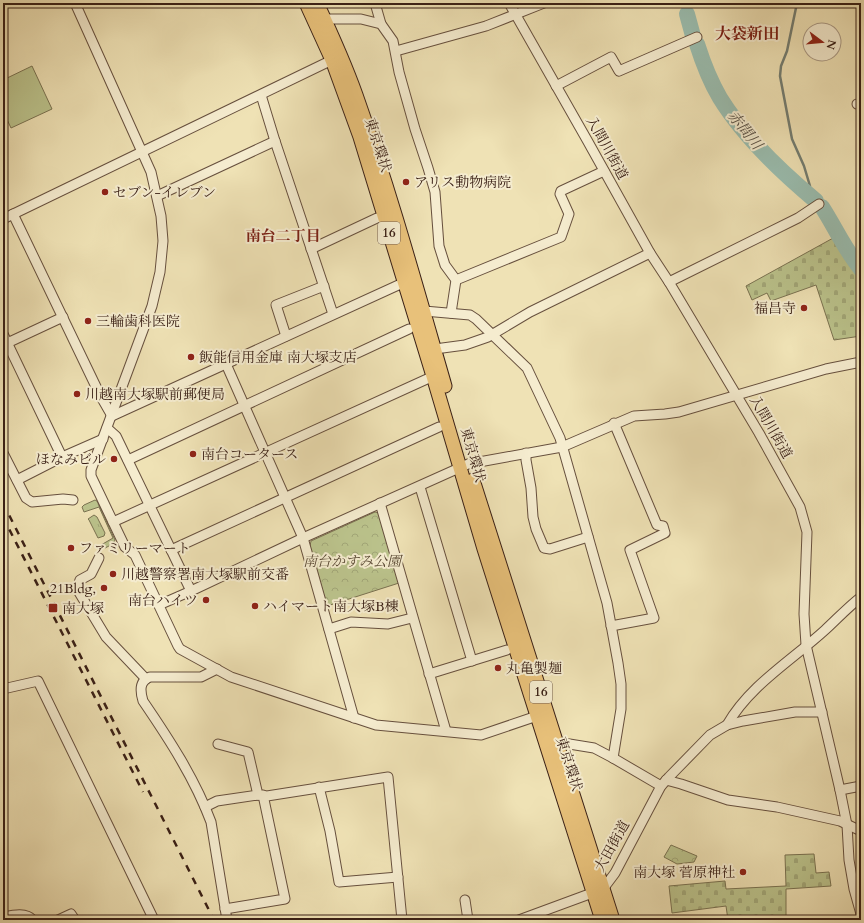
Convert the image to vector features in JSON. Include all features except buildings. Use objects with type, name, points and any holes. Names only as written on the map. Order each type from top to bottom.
[{"type":"highway","name":"東京環状","points":[[306,3],[332,60],[360,137],[404,282],[437,374],[464,466],[557,742],[599,891],[602,920]]},
{"type":"highway","name":"東京環状","points":[[317,3],[356,95],[424,311],[435,349],[437,374]]},
{"type":"highway","name":"東京環状","points":[[464,466],[484,549],[536,716],[599,891],[613,920]]},
{"type":"street","points":[[75,3],[151,172],[157,196],[163,241],[160,272],[152,306],[91,473],[125,547],[135,555],[180,649],[231,677],[382,726],[481,734],[536,716]]},
{"type":"street","points":[[375,3],[380,24],[393,41],[396,50],[399,72],[414,129],[435,192],[439,246],[445,265],[456,280],[451,313]]},
{"type":"street","name":"入間川街道","points":[[509,3],[650,253],[669,282],[792,491],[805,520],[807,532],[804,614],[806,645],[840,790],[847,825],[849,860],[854,889],[861,914]]},
{"type":"street","points":[[396,50],[468,31],[516,15],[544,3]]},
{"type":"street","points":[[324,19],[361,19],[380,24]]},
{"type":"street","points":[[556,86],[611,58],[619,71],[697,37]]},
{"type":"street","points":[[3,219],[332,60]]},
{"type":"street","points":[[261,95],[333,314]]},
{"type":"street","points":[[157,196],[275,141]]},
{"type":"street","points":[[456,280],[561,237],[569,214],[560,194],[561,191],[604,172]]},
{"type":"street","points":[[669,282],[798,218],[819,204]]},
{"type":"street","points":[[13,214],[100,395],[112,416]]},
{"type":"street","points":[[311,249],[377,218]]},
{"type":"street","points":[[435,349],[465,344],[492,334],[530,312],[650,253]]},
{"type":"street","points":[[112,416],[404,282]]},
{"type":"street","points":[[286,336],[276,305],[324,286]]},
{"type":"street","points":[[424,311],[470,315],[476,319],[527,368],[560,438],[605,598],[618,663],[621,717],[613,758]]},
{"type":"street","points":[[5,344],[63,317]]},
{"type":"street","points":[[128,460],[409,329]]},
{"type":"street","points":[[3,334],[5,344],[62,457]]},
{"type":"street","points":[[159,605],[303,538],[380,503],[420,487],[464,466],[562,447],[614,423],[634,416],[679,412],[826,368],[861,362]]},
{"type":"street","points":[[226,364],[303,538],[354,718]]},
{"type":"street","points":[[113,522],[265,454],[437,374]]},
{"type":"street","points":[[611,626],[654,618],[630,548],[665,533],[663,526],[657,525],[614,423]]},
{"type":"street","points":[[172,550],[439,427]]},
{"type":"street","points":[[107,428],[116,436],[191,591]]},
{"type":"street","points":[[17,480],[62,457],[103,439]]},
{"type":"street","points":[[3,453],[26,498],[32,502],[63,499],[73,500]]},
{"type":"street","points":[[526,453],[533,517],[544,548],[550,549],[588,537]]},
{"type":"street","points":[[420,487],[472,661]]},
{"type":"street","points":[[380,503],[412,618],[446,731]]},
{"type":"street","points":[[99,558],[91,574],[80,580],[77,589],[106,637],[146,679]]},
{"type":"street","points":[[726,725],[735,711],[770,676],[825,631],[861,597]]},
{"type":"street","points":[[329,629],[351,622],[388,624],[412,618]]},
{"type":"street","points":[[429,674],[507,650]]},
{"type":"street","points":[[216,669],[201,677],[150,677],[142,683],[140,691],[143,701],[185,767],[211,822],[227,920]]},
{"type":"street","points":[[3,689],[38,681],[154,920]]},
{"type":"street","name":"大田街道","points":[[599,891],[615,873],[663,783],[710,735],[726,725],[743,721],[795,712],[822,712]]},
{"type":"street","points":[[557,742],[594,748],[663,783],[681,784],[728,800],[797,811],[840,821],[861,831]]},
{"type":"street","points":[[218,744],[248,752],[261,795],[285,899],[225,909]]},
{"type":"street","points":[[205,807],[217,801],[261,795],[267,796],[388,777],[402,920]]},
{"type":"street","points":[[840,790],[861,786]]},
{"type":"street","points":[[319,787],[330,831],[339,882],[398,877]]},
{"type":"street","points":[[519,920],[599,891]]},
{"type":"street","points":[[465,900],[468,920]]},
{"type":"street","points":[[58,920],[71,914],[75,920]]},
{"type":"street","points":[[3,917],[24,915],[33,920]]},
{"type":"green space","points":[[32,66],[52,109],[11,128],[3,111],[3,80]]},
{"type":"green space","points":[[835,237],[849,262],[861,274],[861,336],[834,340],[816,285],[771,301],[767,293],[752,300],[746,286]]},
{"type":"green space","points":[[95,500],[97,501],[115,540],[113,544],[105,548],[101,545],[113,538],[99,507],[84,512],[82,507]]},
{"type":"green space","name":"南台かすみ公園","points":[[375,512],[379,513],[399,583],[327,606],[310,546],[311,541]]},
{"type":"green space","points":[[94,515],[97,517],[105,533],[104,536],[98,538],[88,519]]},
{"type":"green space","points":[[671,845],[697,856],[694,862],[677,864],[664,857]]},
{"type":"green space","points":[[814,854],[816,873],[829,872],[831,886],[786,889],[786,920],[728,920],[726,906],[672,913],[669,886],[725,881],[726,889],[786,886],[785,855]]},
{"type":"waterway","points":[[797,3],[787,51],[781,66],[780,76],[792,139],[804,166],[810,186]]},
{"type":"waterway","name":"赤間川","points":[[687,14],[693,36]]},
{"type":"waterway","name":"赤間川","points":[[697,44],[716,92],[740,126],[776,166],[816,201]]},
{"type":"waterway","name":"赤間川","points":[[822,207],[855,262],[861,269]]},
{"type":"railway","points":[[3,503],[214,920]]},
{"type":"railway","points":[[3,517],[143,792]]},
{"type":"place","name":"アリス動物病院","points":[[406,182]]},
{"type":"place","name":"セブン-イレブン","points":[[105,192]]},
{"type":"place","name":"福昌寺","points":[[804,308]]},
{"type":"place","name":"三輪歯科医院","points":[[88,321]]},
{"type":"place","name":"飯能信用金庫 南大塚支店","points":[[191,357]]},
{"type":"place","name":"川越南大塚駅前郵便局","points":[[77,394]]},
{"type":"place","name":"南台コータース","points":[[193,454]]},
{"type":"place","name":"ほなみビル","points":[[114,459]]},
{"type":"place","name":"ファミリーマート","points":[[71,548]]},
{"type":"place","name":"川越警察署南大塚駅前交番","points":[[113,574]]},
{"type":"place","name":"21Bldg,","points":[[104,588]]},
{"type":"place","name":"南台ハイツ","points":[[206,600]]},
{"type":"place","name":"ハイマート南大塚B棟","points":[[255,606]]},
{"type":"place","name":"南大塚","points":[[53,608]]},
{"type":"place","name":"丸亀製麺","points":[[498,668]]},
{"type":"place","name":"南大塚 菅原神社","points":[[743,872]]},
{"type":"district","name":"大袋新田","points":[[747,34]]},
{"type":"district","name":"南台二丁目","points":[[283,236]]}]
